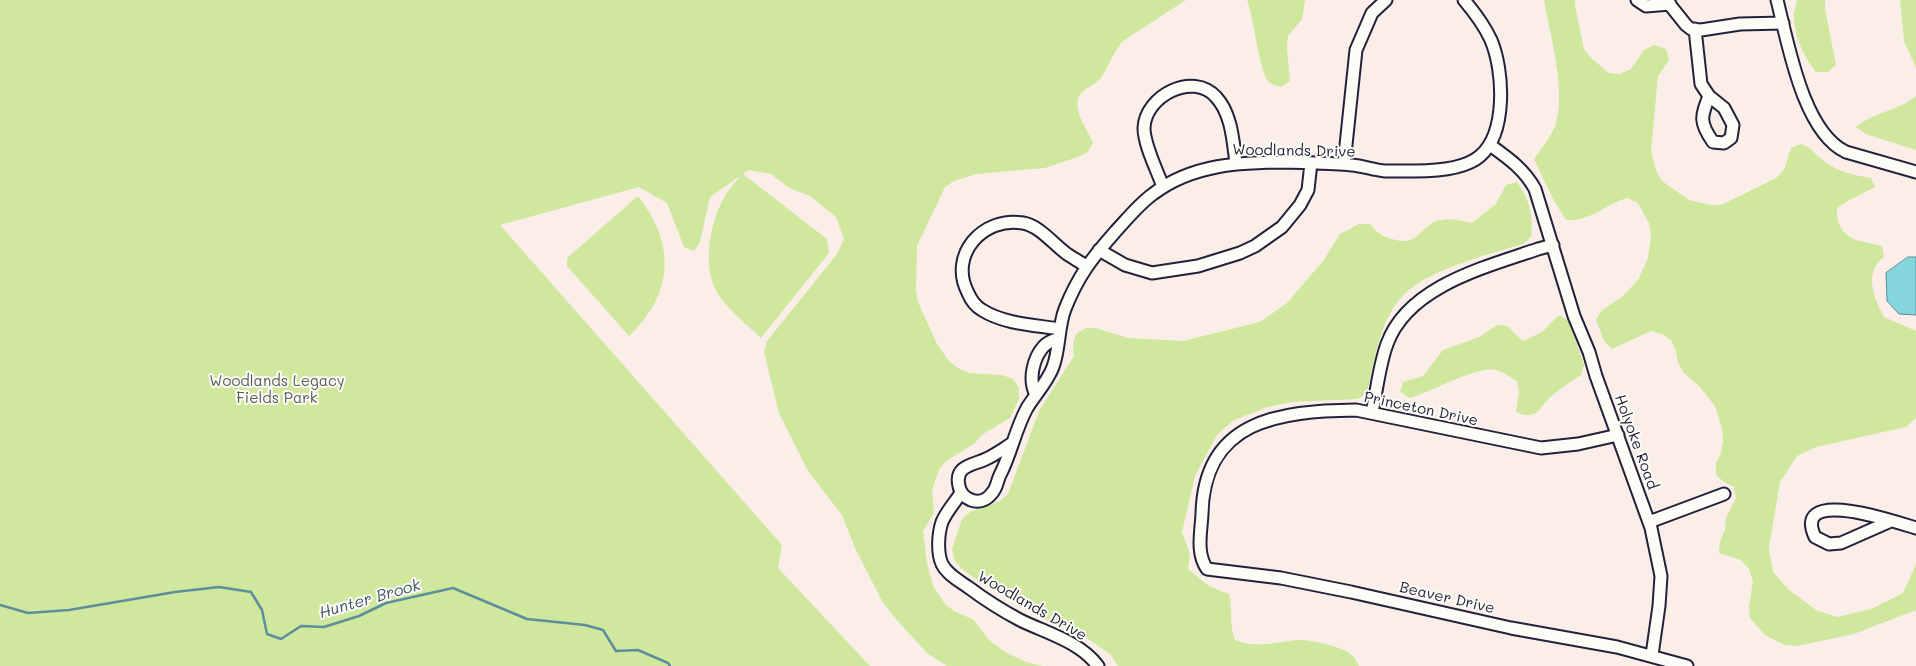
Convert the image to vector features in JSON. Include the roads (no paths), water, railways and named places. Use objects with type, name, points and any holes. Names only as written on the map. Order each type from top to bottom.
[{"type":"street","points":[[1344,164],[1356,50],[1372,13],[1386,0]]},
{"type":"street","points":[[1464,0],[1479,18],[1492,42],[1497,63],[1501,102],[1498,121],[1490,145]]},
{"type":"street","points":[[1637,0],[1646,6],[1668,2],[1686,25],[1701,30],[1740,24],[1783,23]]},
{"type":"street","points":[[1777,0],[1804,98],[1828,140],[1846,152],[1916,172]]},
{"type":"street","points":[[1695,29],[1701,84],[1709,96]]},
{"type":"street","points":[[1163,187],[1146,140],[1145,124],[1148,113],[1154,104],[1160,97],[1174,89],[1187,86],[1203,88],[1217,97],[1227,117],[1236,163]]},
{"type":"street","name":"Woodlands Drive","points":[[1011,444],[979,462],[968,464],[960,472],[958,482],[961,493],[975,501],[983,500],[990,496],[995,489],[1010,453],[1011,444],[1027,409],[1053,368],[1064,311],[1086,266],[1138,207],[1163,187],[1189,174],[1212,167],[1236,163],[1344,164],[1385,170],[1431,171],[1474,161],[1490,145]]},
{"type":"street","name":"Holyoke Road","points":[[1490,145],[1519,166],[1535,189],[1574,316],[1589,352],[1648,522],[1661,576],[1652,655]]},
{"type":"street","points":[[1099,250],[1125,265],[1152,273],[1198,266],[1240,253],[1255,246],[1282,227],[1300,205],[1308,190],[1311,163]]},
{"type":"street","points":[[1059,334],[995,317],[980,310],[973,303],[964,286],[962,273],[966,250],[977,236],[989,227],[1006,223],[1023,223],[1036,228],[1068,255],[1086,266]]},
{"type":"street","points":[[1372,412],[1387,345],[1393,331],[1419,301],[1452,280],[1553,245]]},
{"type":"street","points":[[1036,395],[1032,388],[1032,377],[1036,358],[1044,345],[1059,334]]},
{"type":"street","name":"Princeton Drive","points":[[1202,561],[1200,552],[1202,495],[1209,473],[1219,454],[1233,439],[1247,428],[1262,421],[1283,416],[1330,410],[1356,410],[1541,448],[1578,444],[1618,435]]},
{"type":"street","points":[[979,462],[991,468],[997,481]]},
{"type":"street","name":"Woodlands Drive","points":[[961,493],[942,522],[939,552],[942,564],[949,573],[986,600],[1020,620],[1068,642],[1093,660],[1098,666]]},
{"type":"street","points":[[1648,522],[1724,494]]},
{"type":"street","points":[[1891,521],[1841,543],[1829,544],[1815,537],[1811,523],[1814,516],[1819,512],[1831,509],[1843,510],[1891,521],[1916,528]]},
{"type":"street","name":"Beaver Drive","points":[[1202,561],[1208,569],[1281,578],[1512,628],[1617,646],[1687,666]]},
{"type":"water","points":[[1908,257],[1916,257],[1916,315],[1899,314],[1887,301],[1886,273]]},
{"type":"waterway","name":"Hunter Brook","points":[[0,605],[28,613],[69,610],[175,592],[219,587],[251,592],[262,610],[267,634],[281,639],[301,626],[324,627],[359,616],[386,603],[453,588],[527,619],[585,625],[603,630],[616,651],[638,650],[668,663],[670,666]]},
{"type":"park label","name":"Woodlands Legacy Fields Park","points":[[277,390]]}]
